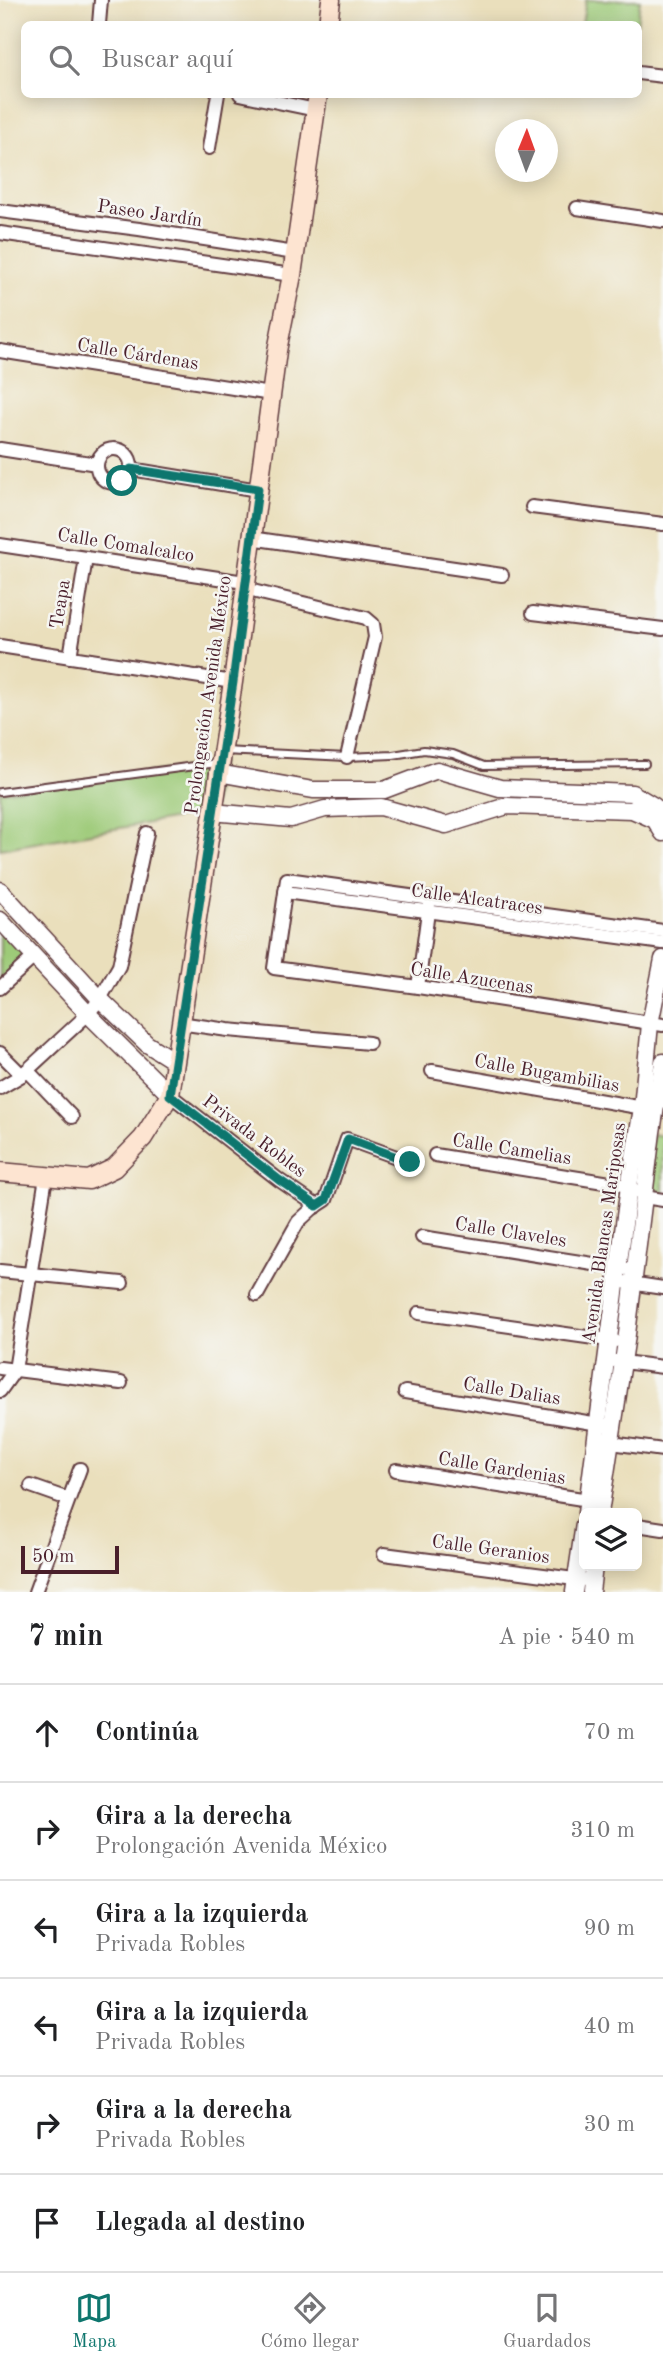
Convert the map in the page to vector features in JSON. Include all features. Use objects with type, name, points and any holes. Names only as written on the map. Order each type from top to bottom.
[{"type":"main road","points":[[328,21],[331,0]]},
{"type":"main road","name":"Prolongación Avenida México","points":[[0,1172],[89,1180],[114,1168],[143,1138],[170,1095],[233,682],[271,394],[292,275],[317,102]]},
{"type":"street","points":[[99,21],[101,0]]},
{"type":"street","points":[[642,73],[663,76]]},
{"type":"street","points":[[209,148],[217,98]]},
{"type":"street","points":[[278,98],[317,102]]},
{"type":"street","points":[[577,208],[663,221]]},
{"type":"street","name":"Paseo Jardín","points":[[0,211],[295,253]]},
{"type":"street","points":[[15,212],[6,234],[292,275]]},
{"type":"street","points":[[79,243],[82,221]]},
{"type":"street","points":[[136,251],[139,229]]},
{"type":"street","points":[[181,259],[186,236]]},
{"type":"street","name":"Calle Cárdenas","points":[[0,351],[271,394]]},
{"type":"street","points":[[0,449],[97,464]]},
{"type":"street","points":[[113,450],[126,455],[131,469],[122,481],[115,483],[102,477],[97,464],[106,452],[113,450]]},
{"type":"street","points":[[131,469],[258,489]]},
{"type":"street","points":[[532,507],[663,524]]},
{"type":"street","points":[[251,538],[502,575]]},
{"type":"street","name":"Calle Comalcalco","points":[[0,545],[245,586],[366,618],[373,624],[375,638],[347,757]]},
{"type":"street","name":"Teapa","points":[[70,657],[86,558]]},
{"type":"street","points":[[533,613],[663,629]]},
{"type":"street","points":[[0,646],[233,682]]},
{"type":"street","points":[[220,762],[313,790],[384,790],[437,771],[500,788],[632,793],[663,814]]},
{"type":"street","points":[[212,812],[291,819],[325,809],[381,807],[446,825],[507,806],[632,810],[655,820],[663,833]]},
{"type":"street","points":[[0,1088],[24,1072],[88,1014],[100,999],[119,966],[147,833]]},
{"type":"street","name":"Calle Alcatraces","points":[[274,968],[286,886],[663,931]]},
{"type":"street","points":[[0,890],[100,999],[147,1044],[174,1061]]},
{"type":"street","points":[[418,987],[429,905]]},
{"type":"street","name":"Calle Alcatraces","points":[[429,905],[663,943]]},
{"type":"street","points":[[0,920],[88,1014],[170,1095]]},
{"type":"street","points":[[0,988],[34,957]]},
{"type":"street","name":"Avenida Blancas Mariposas","points":[[594,1507],[615,1361],[626,1342],[635,1278],[651,1132],[648,1109],[663,959]]},
{"type":"street","name":"Calle Azucenas","points":[[274,968],[418,987],[657,1025]]},
{"type":"street","points":[[179,1023],[369,1043]]},
{"type":"street","points":[[0,1053],[72,1117]]},
{"type":"street","name":"Avenida Blancas Mariposas","points":[[648,1109],[663,1062]]},
{"type":"street","name":"Calle Bugambilias","points":[[432,1071],[648,1109]]},
{"type":"street","name":"Privada Robles","points":[[170,1095],[279,1180],[317,1206]]},
{"type":"street","name":"Avenida Blancas Mariposas","points":[[615,1361],[609,1341],[629,1186],[651,1132]]},
{"type":"street","name":"Privada Robles","points":[[257,1295],[299,1222],[326,1200],[348,1139],[410,1162]]},
{"type":"street","name":"Calle Camelias","points":[[435,1155],[629,1186],[645,1197],[663,1200]]},
{"type":"street","points":[[0,1391],[15,1370],[46,1177]]},
{"type":"street","name":"Calle Claveles","points":[[422,1237],[618,1274],[663,1288]]},
{"type":"street","points":[[0,1271],[122,1283]]},
{"type":"street","points":[[419,1313],[626,1342]]},
{"type":"street","points":[[615,1361],[663,1367]]},
{"type":"street","points":[[0,1368],[121,1383]]},
{"type":"street","name":"Calle Dalias","points":[[405,1392],[604,1434],[663,1450]]},
{"type":"street","points":[[35,1592],[80,1469]]},
{"type":"street","name":"Calle Gardenias","points":[[396,1471],[594,1507]]},
{"type":"street","points":[[31,1486],[68,1499]]},
{"type":"street","points":[[642,1526],[663,1529]]},
{"type":"street","name":"Calle Geranios","points":[[384,1554],[586,1582]]},
{"type":"lane","points":[[0,792],[220,762],[393,755],[424,750],[453,754],[484,766],[645,764]]},
{"type":"green space","points":[[586,0],[640,0],[637,21],[582,21]]},
{"type":"green space","points":[[220,763],[212,812],[0,849],[0,792]]},
{"type":"green space","points":[[0,920],[34,957],[0,988]]},
{"type":"green space","points":[[652,1134],[663,1136],[663,1200],[644,1197]]},
{"type":"route","points":[[122,481],[131,469],[258,489],[233,682],[170,1095],[279,1180],[317,1206],[326,1200],[348,1139],[410,1162]]}]
